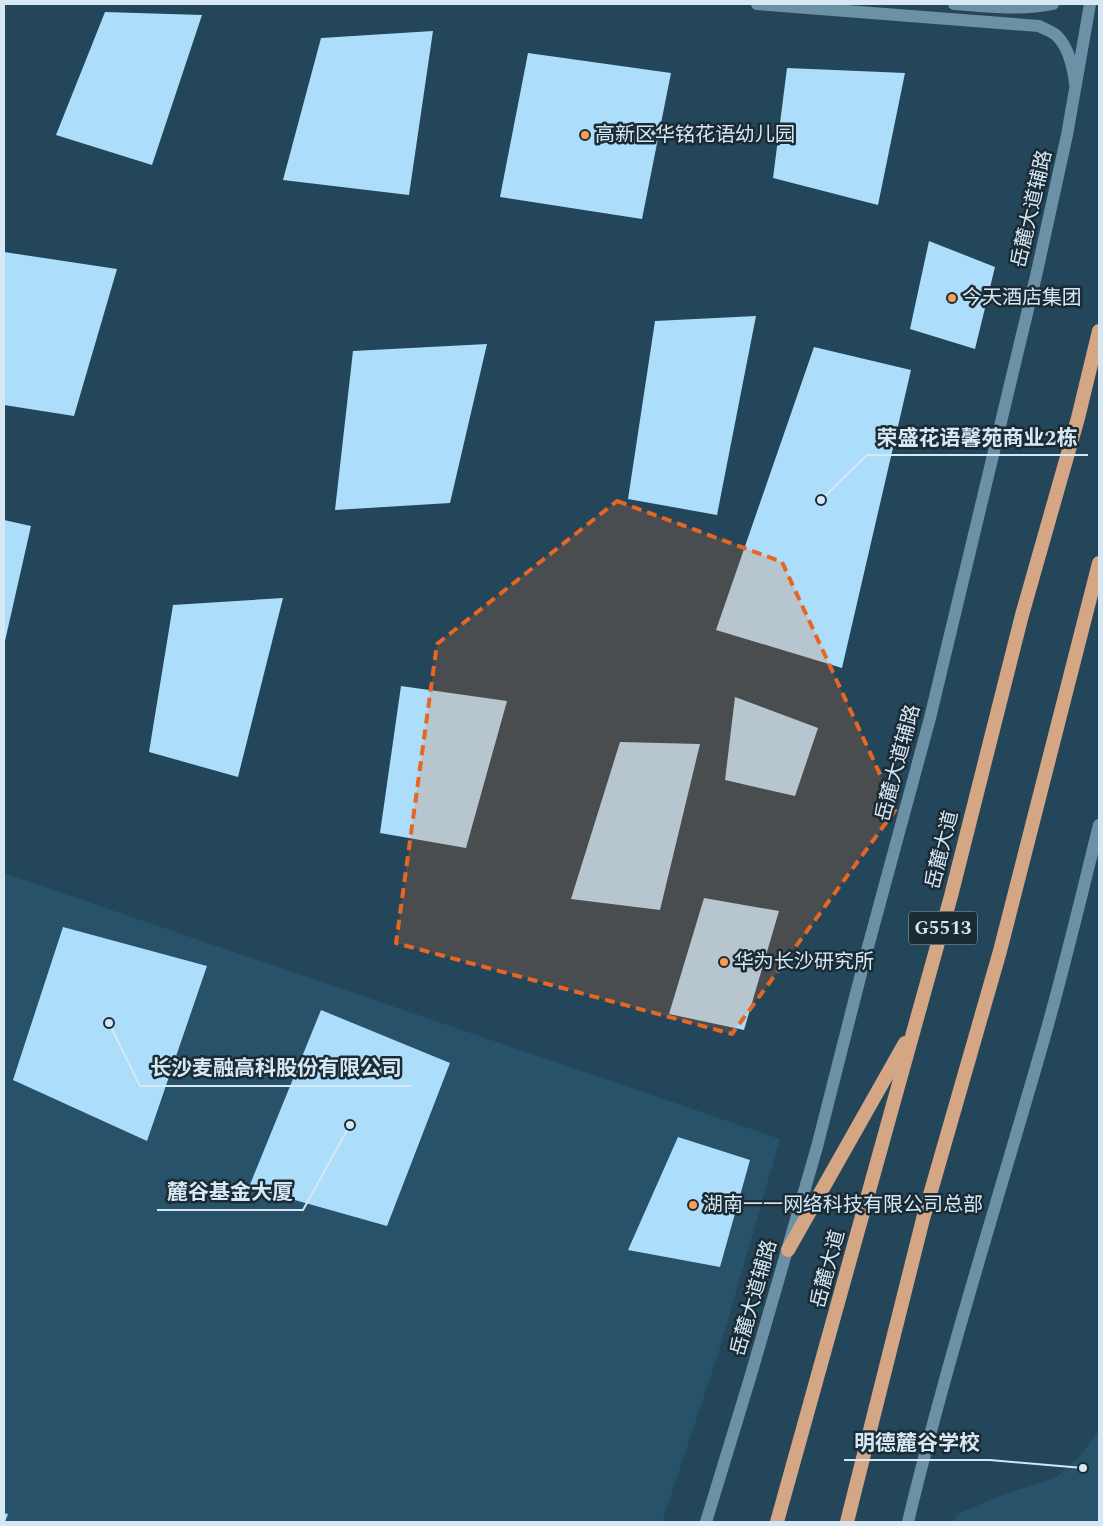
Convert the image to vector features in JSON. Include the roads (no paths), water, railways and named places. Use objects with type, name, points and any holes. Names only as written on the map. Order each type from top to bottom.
[{"type":"highway","name":"岳麓大道","points":[[777,1522],[951,896],[1022,615],[1078,418],[1099,331]]},
{"type":"highway","name":"G5513","points":[[847,1522],[923,1219],[1000,951],[1099,563]]},
{"type":"highway","points":[[788,1250],[916,1025]]},
{"type":"main road","points":[[757,4],[1039,26],[1056,34],[1064,45],[1070,58],[1076,88]]},
{"type":"main road","points":[[954,4],[1018,8],[1053,4]]},
{"type":"main road","name":"岳麓大道辅路","points":[[706,1522],[817,1147],[865,958],[930,718],[1036,276],[1067,136],[1090,4]]},
{"type":"main road","points":[[908,1522],[934,1418],[979,1258],[1041,1050],[1099,825]]},
{"type":"place","name":"高新区华铭花语幼儿园","points":[[585,135]]},
{"type":"place","name":"今天酒店集团","points":[[952,298]]},
{"type":"place","name":"荣盛花语馨苑商业2栋","points":[[821,500]]},
{"type":"place","name":"华为长沙研究所","points":[[724,962]]},
{"type":"place","name":"长沙麦融高科股份有限公司","points":[[109,1023]]},
{"type":"place","name":"麓谷基金大厦","points":[[350,1125]]},
{"type":"place","name":"湖南一一网络科技有限公司总部","points":[[693,1205]]},
{"type":"place","name":"明德麓谷学校","points":[[1083,1468]]}]
